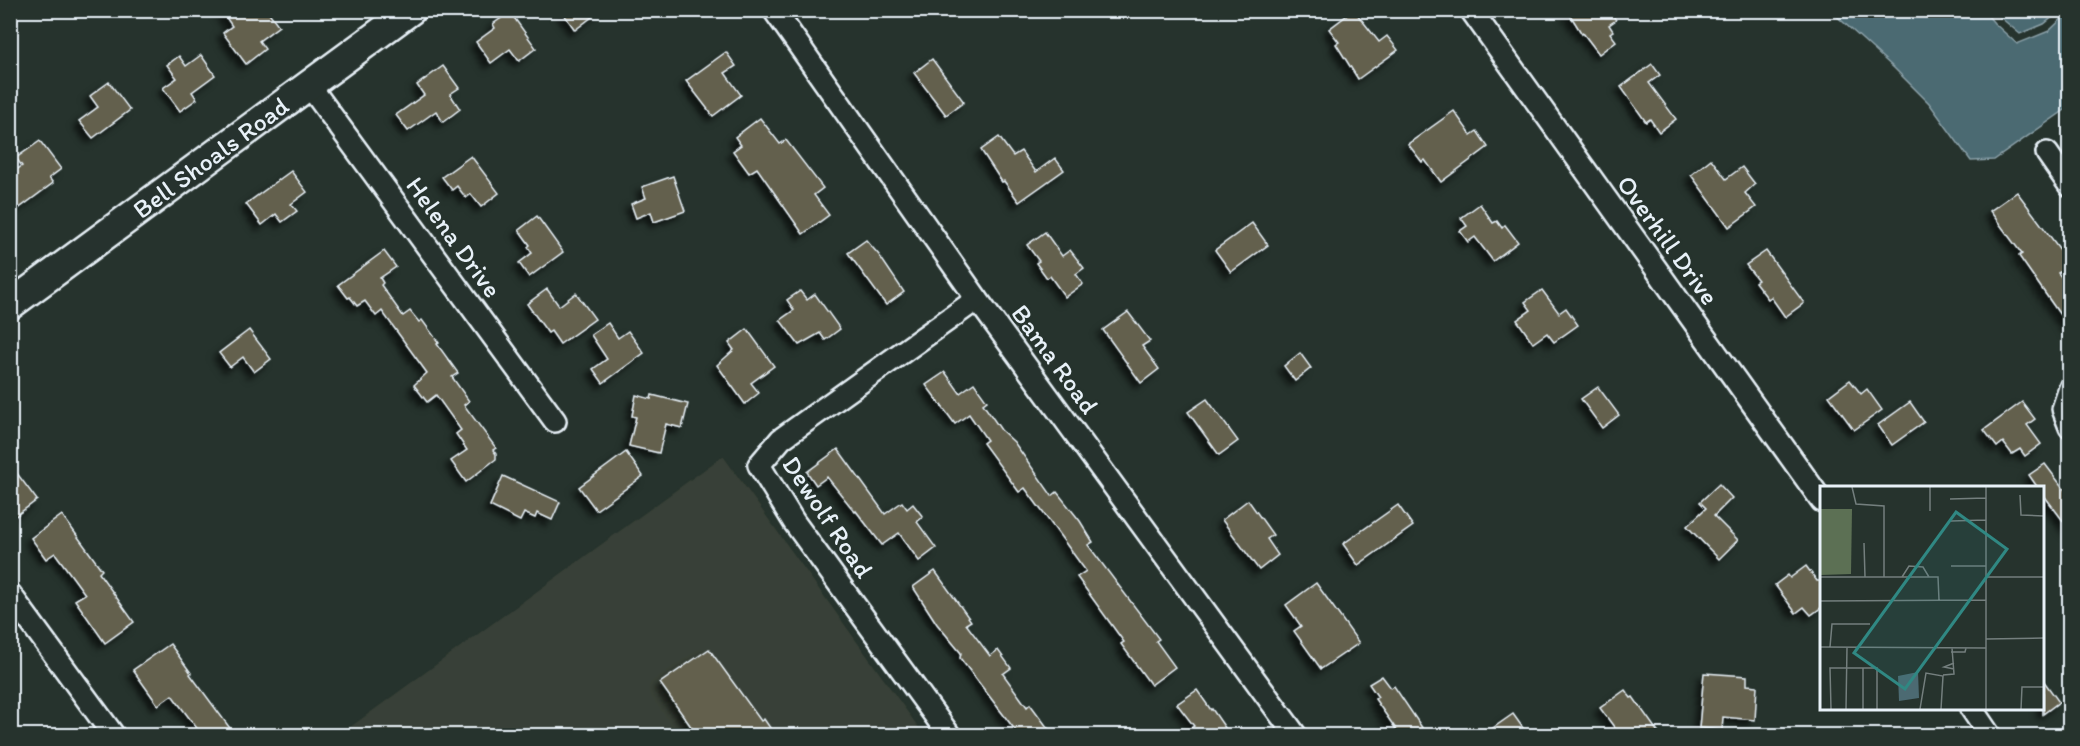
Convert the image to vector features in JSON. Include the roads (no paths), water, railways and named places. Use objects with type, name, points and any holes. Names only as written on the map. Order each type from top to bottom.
[{"type":"main road","name":"Bell Shoals Road","points":[[10,305],[411,10]]},
{"type":"street","name":"Bama Road","points":[[774,10],[978,299],[1296,735]]},
{"type":"street","name":"Overhill Drive","points":[[1471,10],[1820,498]]},
{"type":"street","name":"Helena Drive","points":[[309,86],[555,421]]},
{"type":"street","points":[[2047,153],[2070,186]]},
{"type":"street","name":"Dewolf Road","points":[[950,735],[794,522],[759,465],[781,439],[978,299]]},
{"type":"street","points":[[2070,388],[2063,409],[2070,427]]},
{"type":"street","points":[[10,594],[114,735]]},
{"type":"street","points":[[1972,710],[1990,735]]},
{"type":"water","points":[[1831,11],[1984,11],[2017,44],[2049,31],[2069,12],[2069,107],[1994,160],[1971,161],[1929,103]]},
{"type":"water","points":[[1995,11],[2060,11],[2044,24],[2020,34]]}]
